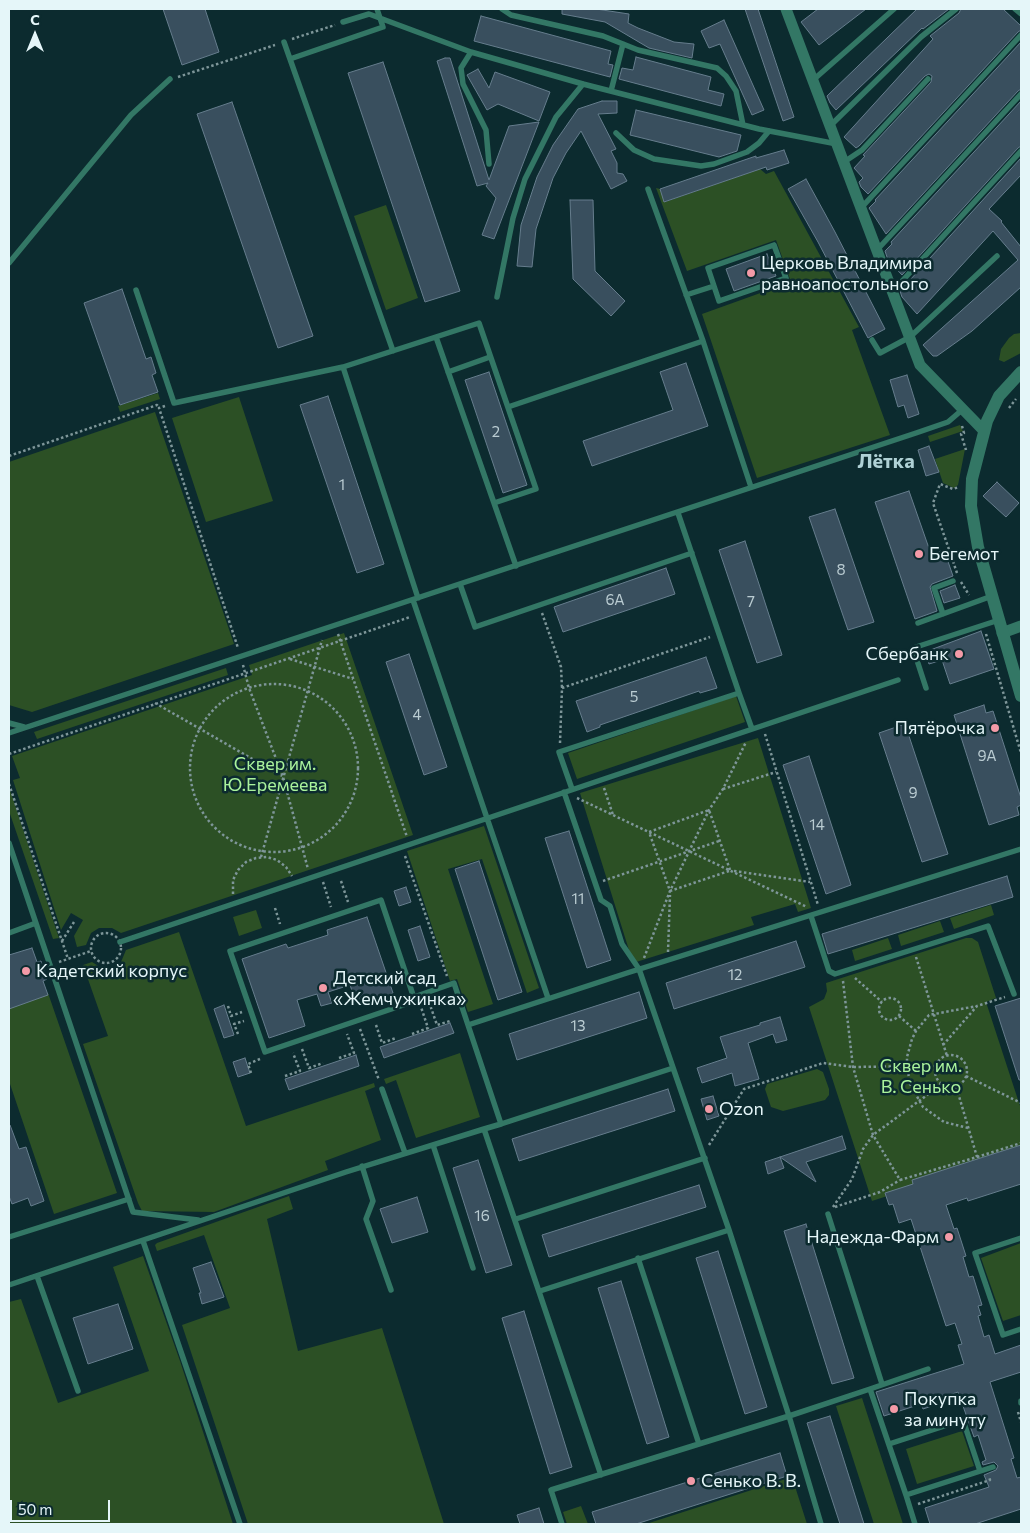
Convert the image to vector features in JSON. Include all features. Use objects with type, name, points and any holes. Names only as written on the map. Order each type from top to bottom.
[{"type":"street","points":[[786,9],[920,365],[960,412],[984,431]]},
{"type":"street","points":[[1021,372],[999,396],[984,431],[972,479],[971,506],[978,547],[1021,696]]},
{"type":"street","points":[[1002,633],[1021,626]]},
{"type":"lane","points":[[290,59],[383,27],[377,9]]},
{"type":"lane","points":[[502,9],[511,15],[603,36],[638,50],[717,68],[726,76],[736,91],[743,125]]},
{"type":"lane","points":[[812,81],[894,9]]},
{"type":"lane","points":[[830,126],[922,38],[956,9]]},
{"type":"lane","points":[[1015,9],[1021,14]]},
{"type":"lane","points":[[343,22],[369,14],[471,52],[583,84],[743,125],[838,144]]},
{"type":"lane","points":[[861,208],[1021,35]]},
{"type":"lane","points":[[284,42],[393,351]]},
{"type":"lane","points":[[611,91],[623,44]]},
{"type":"lane","points":[[471,52],[461,68],[463,84],[486,130],[489,164]]},
{"type":"lane","points":[[9,263],[131,115],[170,79]]},
{"type":"lane","points":[[844,162],[862,150],[928,79]]},
{"type":"lane","points":[[497,298],[513,218],[525,179],[556,117],[583,84]]},
{"type":"lane","points":[[877,250],[1021,94]]},
{"type":"lane","points":[[616,133],[634,150],[654,159],[701,166],[714,164],[747,152],[759,143],[769,131]]},
{"type":"lane","points":[[893,291],[1021,151]]},
{"type":"lane","points":[[648,189],[703,341],[752,487]]},
{"type":"lane","points":[[774,245],[786,278],[719,302],[714,286],[708,268],[774,245]]},
{"type":"lane","points":[[872,340],[880,353],[910,337],[997,256]]},
{"type":"lane","points":[[686,295],[714,286]]},
{"type":"lane","points":[[136,290],[174,403],[343,367],[479,323],[536,489],[494,503]]},
{"type":"lane","points":[[436,337],[516,566]]},
{"type":"lane","points":[[508,407],[703,341]]},
{"type":"lane","points":[[448,372],[490,357]]},
{"type":"lane","points":[[343,367],[416,599],[418,614],[548,998]]},
{"type":"lane","points":[[9,732],[678,513],[948,422],[960,412]]},
{"type":"lane","points":[[678,513],[752,729]]},
{"type":"lane","points":[[460,584],[475,627],[692,553]]},
{"type":"lane","points":[[943,614],[934,588],[953,581]]},
{"type":"lane","points":[[918,623],[992,596]]},
{"type":"lane","points":[[926,688],[913,648],[999,620]]},
{"type":"lane","points":[[120,942],[898,680]]},
{"type":"lane","points":[[572,790],[559,752],[739,693]]},
{"type":"lane","points":[[9,723],[24,728]]},
{"type":"lane","points":[[564,792],[601,900],[610,906],[622,944],[639,969],[674,1068],[789,1416],[821,1524]]},
{"type":"lane","points":[[9,843],[134,1212],[202,1221]]},
{"type":"lane","points":[[468,1025],[667,960],[1021,849]]},
{"type":"lane","points":[[381,900],[415,1001],[265,1052],[230,951],[334,916],[381,900]]},
{"type":"lane","points":[[811,916],[829,971],[835,974],[988,926],[1014,994]]},
{"type":"lane","points":[[9,933],[36,923]]},
{"type":"lane","points":[[414,997],[454,983],[501,1124]]},
{"type":"lane","points":[[9,1285],[362,1166],[501,1124],[674,1068]]},
{"type":"lane","points":[[382,1089],[405,1153]]},
{"type":"lane","points":[[484,1129],[601,1475]]},
{"type":"lane","points":[[432,1145],[473,1268]]},
{"type":"lane","points":[[516,1219],[704,1155]]},
{"type":"lane","points":[[362,1166],[373,1201],[366,1219],[391,1290]]},
{"type":"lane","points":[[9,1237],[129,1199]]},
{"type":"lane","points":[[828,1214],[882,1384]]},
{"type":"lane","points":[[540,1291],[729,1230]]},
{"type":"lane","points":[[1021,1238],[975,1253],[1003,1335],[1021,1329]]},
{"type":"lane","points":[[142,1241],[240,1524]]},
{"type":"lane","points":[[638,1258],[699,1444]]},
{"type":"lane","points":[[37,1276],[78,1391]]},
{"type":"lane","points":[[562,1524],[551,1490],[789,1416],[928,1368]]},
{"type":"lane","points":[[870,1389],[915,1524]]},
{"type":"lane","points":[[889,1444],[963,1420],[983,1470]]},
{"type":"lane","points":[[906,1495],[993,1467]]},
{"type":"path","points":[[170,79],[343,22]]},
{"type":"path","points":[[159,408],[174,403]]},
{"type":"path","points":[[9,456],[158,405],[241,656],[244,674],[283,777],[310,877]]},
{"type":"path","points":[[960,412],[964,433],[961,434],[966,449],[964,458]]},
{"type":"path","points":[[960,486],[953,489],[940,484],[933,503],[959,578],[974,603]]},
{"type":"path","points":[[540,606],[561,667],[559,752]]},
{"type":"path","points":[[9,754],[418,614]]},
{"type":"path","points":[[335,625],[409,844]]},
{"type":"path","points":[[983,625],[1021,752]]},
{"type":"path","points":[[261,857],[325,629]]},
{"type":"path","points":[[562,688],[719,634]]},
{"type":"path","points":[[288,658],[353,679]]},
{"type":"path","points":[[281,684],[308,691],[331,707],[344,722],[355,748],[357,776],[350,804],[339,820],[318,839],[301,847],[282,851],[263,851],[245,846],[228,838],[214,827],[198,804],[192,786],[190,768],[192,750],[200,728],[207,716],[220,703],[236,693],[249,688],[281,684]]},
{"type":"path","points":[[155,703],[283,777]]},
{"type":"path","points":[[762,726],[820,913]]},
{"type":"path","points":[[639,969],[670,891],[709,810],[722,789],[752,729]]},
{"type":"path","points":[[722,789],[776,772]]},
{"type":"path","points":[[601,780],[613,815]]},
{"type":"path","points":[[9,784],[68,959],[91,952]]},
{"type":"path","points":[[564,792],[820,913]]},
{"type":"path","points":[[649,832],[709,810]]},
{"type":"path","points":[[709,810],[730,870]]},
{"type":"path","points":[[649,832],[670,891],[667,960]]},
{"type":"path","points":[[596,883],[719,841]]},
{"type":"path","points":[[402,846],[450,985]]},
{"type":"path","points":[[235,902],[232,885],[235,874],[246,862],[261,857],[272,858],[282,863],[290,871],[294,882]]},
{"type":"path","points":[[670,891],[730,870],[811,882]]},
{"type":"path","points":[[341,881],[349,905]]},
{"type":"path","points":[[323,882],[334,916]]},
{"type":"path","points":[[275,908],[282,928]]},
{"type":"path","points":[[62,941],[74,922]]},
{"type":"path","points":[[102,933],[113,934],[120,942],[121,950],[119,956],[109,962],[98,961],[91,952],[92,941],[102,933]]},
{"type":"path","points":[[914,950],[947,1056]]},
{"type":"path","points":[[845,972],[882,1002]]},
{"type":"path","points":[[845,972],[853,1067],[873,1135],[900,1180]]},
{"type":"path","points":[[968,1128],[952,1125],[936,1118],[918,1101],[910,1084],[907,1066],[909,1048],[916,1031],[926,1018],[934,1014],[977,1006],[1014,994]]},
{"type":"path","points":[[889,998],[897,1000],[901,1007],[899,1016],[890,1021],[883,1018],[879,1011],[882,1002],[889,998]]},
{"type":"path","points":[[429,1002],[437,1025],[450,1021]]},
{"type":"path","points":[[412,1034],[428,1028],[420,1005]]},
{"type":"path","points":[[228,1006],[231,1016],[245,1011]]},
{"type":"path","points":[[944,1045],[977,1006]]},
{"type":"path","points":[[899,1016],[916,1031]]},
{"type":"path","points":[[238,1034],[234,1024],[248,1020]]},
{"type":"path","points":[[358,1021],[382,1089]]},
{"type":"path","points":[[374,1021],[382,1043],[396,1038]]},
{"type":"path","points":[[339,1058],[354,1053],[346,1030]]},
{"type":"path","points":[[301,1046],[309,1068],[323,1063]]},
{"type":"path","points":[[285,1076],[300,1071],[292,1049]]},
{"type":"path","points":[[251,1073],[248,1064],[262,1059],[260,1054]]},
{"type":"path","points":[[947,1056],[955,1056],[963,1062],[966,1068],[966,1076],[956,1086],[948,1087],[942,1084],[936,1076],[936,1066],[947,1056]]},
{"type":"path","points":[[704,1155],[744,1089],[823,1063],[853,1067],[936,1066]]},
{"type":"path","points":[[966,1076],[1021,1103]]},
{"type":"path","points":[[828,1214],[852,1179],[863,1149],[873,1135],[942,1084]]},
{"type":"path","points":[[956,1086],[977,1157]]},
{"type":"path","points":[[833,1207],[880,1192],[900,1180],[1021,1143]]},
{"type":"path","points":[[910,1507],[990,1480],[983,1470]]},
{"type":"green space","points":[[760,169],[766,174],[774,171],[859,327],[852,330],[890,435],[757,478],[702,314],[791,282],[776,240],[687,271],[656,188],[660,189],[665,202]]},
{"type":"green space","points":[[386,205],[418,298],[386,310],[354,216]]},
{"type":"green space","points":[[1021,333],[1021,353],[1004,362],[999,360],[1001,349],[1009,338],[1014,334]]},
{"type":"green space","points":[[158,393],[160,399],[120,412],[118,406]]},
{"type":"green space","points":[[239,397],[273,501],[206,522],[172,418]]},
{"type":"green space","points":[[155,412],[234,644],[32,712],[9,705],[9,462]]},
{"type":"green space","points":[[960,425],[963,431],[930,442],[928,436]]},
{"type":"green space","points":[[965,449],[958,485],[954,488],[943,483],[935,459]]},
{"type":"green space","name":"Сквер им. Ю.Еремеева","points":[[344,633],[413,835],[121,933],[112,928],[99,928],[91,933],[86,945],[77,947],[74,936],[83,920],[71,913],[61,930],[13,780],[20,778],[12,756],[252,675],[249,665]]},
{"type":"green space","points":[[226,668],[228,675],[37,739],[34,732]]},
{"type":"green space","points":[[736,696],[745,722],[577,779],[568,753]]},
{"type":"green space","points":[[758,738],[811,908],[798,912],[795,904],[751,917],[754,925],[633,963],[580,793]]},
{"type":"green space","points":[[9,787],[59,938],[53,939],[9,811]]},
{"type":"green space","points":[[484,826],[539,988],[527,993],[482,859],[448,869],[493,1004],[468,1012],[457,979],[450,981],[407,851]]},
{"type":"green space","points":[[991,905],[994,915],[954,929],[950,918]]},
{"type":"green space","points":[[256,910],[262,928],[239,936],[233,917]]},
{"type":"green space","points":[[940,921],[944,932],[901,946],[898,935]]},
{"type":"green space","points":[[179,932],[246,1126],[374,1083],[375,1087],[365,1091],[381,1140],[325,1161],[328,1170],[214,1212],[142,1211],[83,1044],[108,1036],[83,965],[92,962],[100,967],[113,967],[121,962],[126,950]]},
{"type":"green space","points":[[888,938],[892,949],[855,961],[852,950]]},
{"type":"green space","name":"Сквер им. В. Сенько","points":[[966,938],[972,938],[978,942],[996,998],[986,1002],[1021,1109],[1021,1152],[872,1201],[809,1007],[824,999],[827,991],[826,983]]},
{"type":"green space","points":[[48,993],[117,1193],[54,1214],[9,1081],[9,1007]]},
{"type":"green space","points":[[460,1053],[480,1117],[416,1138],[396,1080],[386,1084],[384,1079]]},
{"type":"green space","points":[[817,1069],[823,1072],[829,1089],[829,1095],[825,1100],[783,1111],[771,1107],[765,1089],[767,1084]]},
{"type":"green space","points":[[289,1196],[293,1209],[267,1219],[298,1351],[382,1328],[444,1524],[248,1524],[182,1325],[230,1308],[204,1235],[157,1251],[155,1245]]},
{"type":"green space","points":[[1021,1243],[1021,1315],[1003,1321],[981,1258]]},
{"type":"green space","points":[[143,1256],[180,1361],[233,1524],[9,1524],[9,1302],[21,1299],[58,1403],[149,1371],[113,1267]]},
{"type":"green space","points":[[862,1398],[903,1524],[874,1524],[836,1406]]},
{"type":"green space","points":[[962,1431],[974,1466],[917,1484],[906,1449]]},
{"type":"green space","points":[[792,1477],[807,1524],[646,1524]]},
{"type":"green space","points":[[581,1506],[588,1524],[567,1524],[563,1512]]},
{"type":"building","points":[[163,9],[205,9],[219,52],[182,65]]},
{"type":"building","points":[[562,9],[596,9],[629,14],[628,23],[638,28],[674,42],[694,44],[692,58],[649,48],[605,22],[562,14]]},
{"type":"building","points":[[745,9],[758,9],[794,117],[783,121]]},
{"type":"building","points":[[818,9],[866,9],[819,45],[801,22]]},
{"type":"building","points":[[917,9],[949,9],[922,28],[836,110],[827,96]]},
{"type":"building","points":[[961,9],[1003,9],[1021,26],[1021,30],[868,194],[859,182],[863,178],[854,168],[865,156],[863,155],[931,82],[932,76],[929,74],[925,76],[859,146],[856,148],[844,137],[933,39],[930,36],[959,13]]},
{"type":"building","points":[[481,16],[611,51],[608,64],[613,65],[610,77],[474,41]]},
{"type":"building","points":[[724,20],[764,110],[752,115],[720,44],[709,48],[701,31]]},
{"type":"building","points":[[1021,42],[1021,89],[886,234],[869,208]]},
{"type":"building","points":[[636,57],[711,77],[708,90],[724,94],[721,106],[619,79],[622,68],[633,70]]},
{"type":"building","points":[[450,58],[489,180],[509,126],[539,122],[494,239],[482,235],[496,198],[486,186],[488,183],[477,186],[437,61]]},
{"type":"building","points":[[383,62],[460,291],[425,302],[348,73]]},
{"type":"building","points":[[478,69],[489,88],[495,72],[550,92],[539,121],[498,104],[487,110],[467,75]]},
{"type":"building","points":[[602,101],[617,101],[617,113],[598,114],[616,149],[611,151],[617,163],[617,173],[623,174],[627,181],[611,189],[581,131],[566,153],[553,178],[536,229],[532,267],[517,266],[521,225],[537,177],[553,145],[578,109]]},
{"type":"building","points":[[1021,101],[1021,146],[902,275],[888,260],[885,251],[892,244],[891,242]]},
{"type":"building","points":[[232,102],[313,336],[278,348],[197,114]]},
{"type":"building","points":[[636,110],[741,135],[737,151],[719,157],[630,135]]},
{"type":"building","points":[[784,150],[789,163],[767,170],[766,167],[664,202],[660,189],[756,156],[756,158]]},
{"type":"building","points":[[1021,158],[1021,175],[989,209],[1002,221],[1021,247],[1021,287],[972,331],[937,356],[933,356],[923,345],[1018,260],[993,231],[917,314],[902,297],[900,291]]},
{"type":"building","points":[[806,179],[885,329],[868,338],[788,189]]},
{"type":"building","points":[[570,200],[593,200],[595,271],[625,301],[611,316],[573,279]]},
{"type":"building","name":"Церковь Владимира равноапостольного","points":[[767,254],[776,276],[734,291],[726,269]]},
{"type":"building","points":[[122,289],[146,359],[151,357],[156,373],[152,375],[158,392],[120,405],[84,303]]},
{"type":"building","points":[[686,363],[708,426],[592,466],[583,441],[673,410],[660,372]]},
{"type":"building","points":[[489,372],[527,485],[503,493],[465,380]]},
{"type":"building","points":[[907,375],[919,414],[908,418],[904,405],[898,407],[890,380]]},
{"type":"building","points":[[328,396],[384,564],[357,573],[300,405]]},
{"type":"building","points":[[929,446],[939,472],[926,476],[918,450]]},
{"type":"building","points":[[997,482],[1019,503],[1006,517],[983,496]]},
{"type":"building","name":"Бегемот","points":[[909,491],[931,554],[944,550],[953,576],[932,584],[930,587],[937,611],[915,619],[875,502]]},
{"type":"building","points":[[835,509],[874,622],[848,630],[809,517]]},
{"type":"building","points":[[745,541],[782,655],[757,663],[719,550]]},
{"type":"building","points":[[666,568],[675,594],[563,632],[554,607]]},
{"type":"building","points":[[955,585],[960,598],[944,603],[940,591]]},
{"type":"building","points":[[981,631],[994,669],[950,684],[942,660],[929,664],[925,652]]},
{"type":"building","points":[[409,654],[447,767],[424,775],[386,662]]},
{"type":"building","points":[[706,657],[717,688],[700,693],[699,691],[600,725],[600,727],[587,732],[576,701]]},
{"type":"building","points":[[984,705],[986,713],[993,711],[1021,798],[1021,805],[1017,807],[1019,815],[989,825],[954,715]]},
{"type":"building","points":[[905,724],[948,854],[922,862],[879,733]]},
{"type":"building","points":[[809,756],[851,885],[826,894],[783,765]]},
{"type":"building","points":[[569,831],[611,960],[587,968],[545,838]]},
{"type":"building","points":[[479,861],[522,992],[498,1000],[455,869]]},
{"type":"building","points":[[1007,876],[1013,897],[828,954],[822,934]]},
{"type":"building","points":[[406,887],[411,902],[399,906],[394,891]]},
{"type":"building","points":[[367,917],[393,993],[357,1005],[350,985],[328,992],[332,1003],[321,1006],[317,994],[297,1000],[305,1026],[269,1038],[242,959],[286,944],[288,948],[328,935],[327,930]]},
{"type":"building","points":[[420,926],[430,957],[418,961],[408,930]]},
{"type":"building","points":[[796,941],[805,967],[674,1009],[666,983]]},
{"type":"building","name":"Кадетский корпус","points":[[32,948],[37,962],[41,961],[47,979],[43,981],[48,995],[9,1009],[9,955]]},
{"type":"building","points":[[639,992],[647,1018],[517,1060],[509,1034]]},
{"type":"building","points":[[1021,998],[1021,1080],[1019,1080],[995,1006]]},
{"type":"building","points":[[224,1005],[234,1035],[224,1038],[214,1009]]},
{"type":"building","points":[[780,1017],[787,1040],[776,1043],[773,1034],[748,1043],[759,1079],[735,1086],[732,1073],[702,1083],[697,1068],[727,1058],[720,1037]]},
{"type":"building","points":[[450,1023],[454,1033],[384,1058],[380,1047]]},
{"type":"building","points":[[356,1055],[359,1066],[289,1090],[285,1079]]},
{"type":"building","points":[[245,1058],[250,1073],[238,1077],[233,1062]]},
{"type":"building","points":[[668,1089],[675,1111],[519,1161],[512,1139]]},
{"type":"building","points":[[713,1096],[719,1116],[707,1120],[701,1099]]},
{"type":"building","points":[[9,1125],[19,1149],[26,1147],[44,1201],[31,1206],[28,1198],[12,1204],[9,1196]]},
{"type":"building","points":[[842,1136],[846,1149],[806,1162],[816,1182],[780,1157]]},
{"type":"building","points":[[1021,1145],[1021,1184],[968,1201],[967,1198],[946,1205],[954,1229],[957,1228],[966,1256],[963,1257],[969,1277],[973,1276],[982,1305],[978,1306],[981,1315],[978,1316],[984,1337],[989,1335],[995,1354],[1021,1345],[1021,1372],[990,1382],[1014,1458],[1011,1459],[1017,1478],[1021,1477],[1021,1509],[975,1524],[930,1524],[925,1508],[989,1487],[984,1475],[996,1470],[998,1466],[994,1462],[983,1465],[982,1462],[986,1460],[978,1435],[974,1437],[958,1392],[934,1400],[935,1405],[923,1409],[921,1404],[884,1416],[876,1392],[964,1364],[958,1345],[962,1344],[955,1323],[946,1326],[911,1219],[899,1223],[893,1204],[889,1205],[885,1193],[913,1184],[912,1180]]},
{"type":"building","points":[[780,1157],[784,1168],[768,1174],[765,1162]]},
{"type":"building","points":[[478,1160],[512,1265],[486,1273],[453,1168]]},
{"type":"building","points":[[699,1185],[706,1207],[549,1257],[542,1235]]},
{"type":"building","points":[[417,1197],[428,1232],[392,1243],[380,1209]]},
{"type":"building","points":[[806,1224],[854,1378],[832,1384],[784,1231]]},
{"type":"building","points":[[718,1251],[767,1407],[745,1414],[696,1258]]},
{"type":"building","points":[[211,1262],[224,1297],[202,1304],[199,1293],[201,1293],[193,1268]]},
{"type":"building","points":[[621,1281],[669,1437],[647,1444],[598,1288]]},
{"type":"building","points":[[118,1304],[133,1349],[88,1364],[73,1318]]},
{"type":"building","points":[[524,1311],[572,1467],[550,1474],[502,1318]]},
{"type":"building","points":[[830,1416],[864,1524],[840,1524],[807,1423]]},
{"type":"building","points":[[780,1453],[787,1476],[636,1524],[596,1524],[592,1512]]},
{"type":"building","points":[[539,1508],[544,1524],[520,1524],[517,1515]]},
{"type":"place","name":"Церковь Владимира равноапостольного","points":[[751,273]]},
{"type":"place","name":"Бегемот","points":[[919,554]]},
{"type":"place","name":"Сбербанк","points":[[959,654]]},
{"type":"place","name":"Пятёрочка","points":[[995,728]]},
{"type":"place","name":"Кадетский корпус","points":[[26,971]]},
{"type":"place","name":"Детский сад «Жемчужинка»","points":[[323,988]]},
{"type":"place","name":"Ozon","points":[[709,1109]]},
{"type":"place","name":"Надежда-Фарм","points":[[949,1237]]},
{"type":"place","name":"Покупка за минуту","points":[[894,1409]]},
{"type":"place","name":"Сенько В. В.","points":[[691,1481]]},
{"type":"district","name":"Лётка","points":[[886,461]]}]
